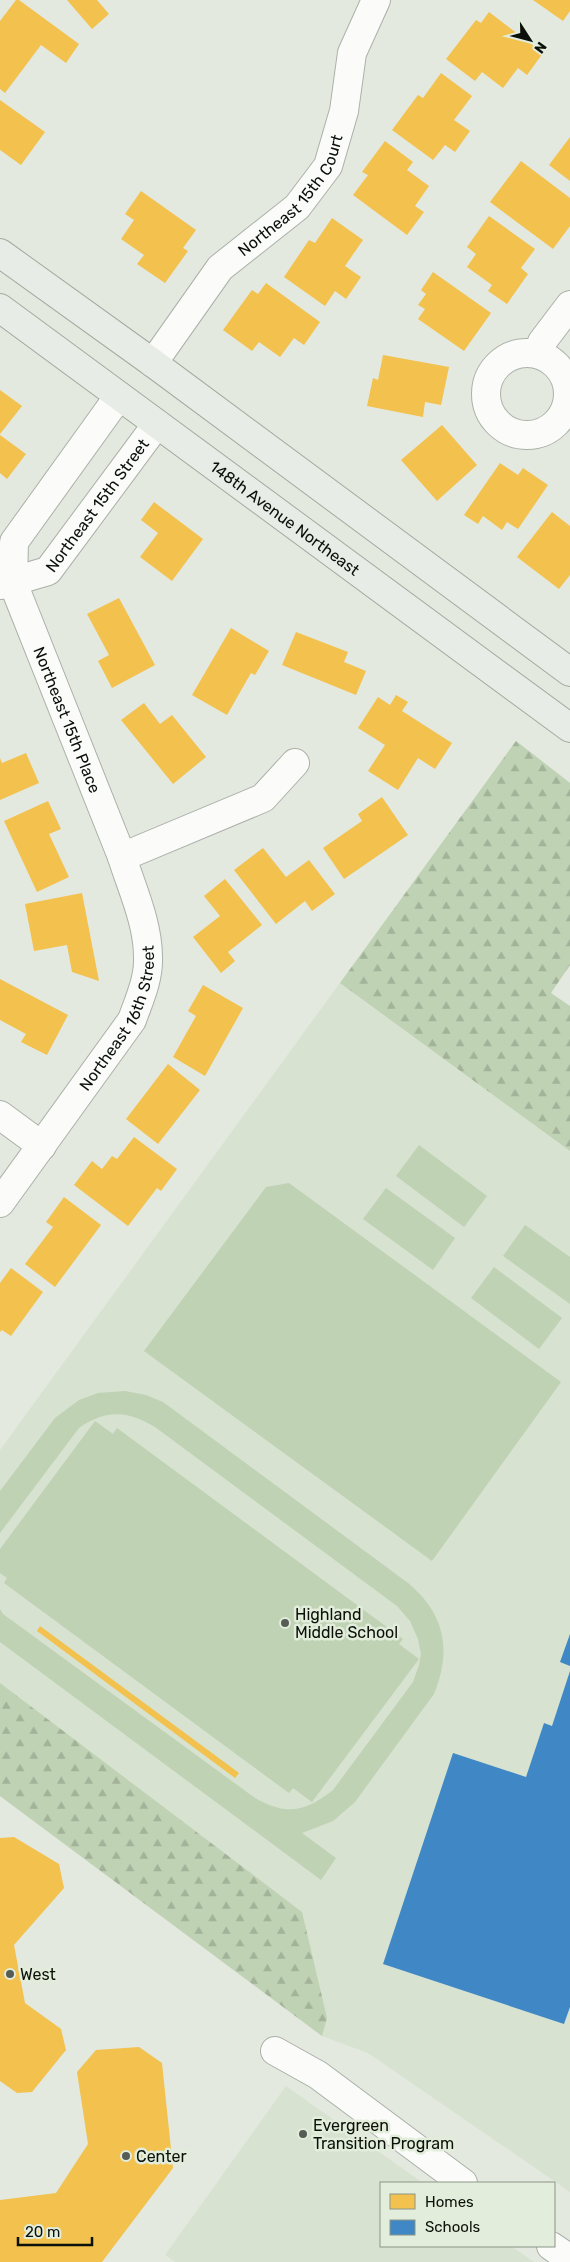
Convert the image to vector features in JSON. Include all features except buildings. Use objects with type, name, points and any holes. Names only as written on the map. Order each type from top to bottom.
[{"type":"main road","points":[[0,253],[570,672]]},
{"type":"main road","name":"148th Avenue Northeast","points":[[0,308],[570,728]]},
{"type":"street","name":"Northeast 15th Court","points":[[153,364],[220,268],[297,207],[328,166],[344,111],[352,53],[376,0]]},
{"type":"street","points":[[538,354],[542,342],[570,305]]},
{"type":"street","points":[[6,584],[14,542],[119,396]]},
{"type":"street","name":"Northeast 15th Street","points":[[6,584],[48,571],[157,424]]},
{"type":"street","name":"Northeast 15th Place","points":[[6,584],[122,857]]},
{"type":"street","points":[[122,857],[263,798],[295,763]]},
{"type":"street","name":"Northeast 16th Street","points":[[0,1203],[132,1020],[144,986],[148,958],[144,927],[122,857]]},
{"type":"street","points":[[0,1115],[42,1146]]},
{"type":"street","points":[[274,2051],[318,2075],[462,2182]]},
{"type":"street","points":[[551,2247],[570,2260]]},
{"type":"shaded area","name":"Highland Middle School","points":[[516,741],[570,783],[570,965],[484,1088],[570,1151],[570,2192],[368,2053],[322,2036],[0,1796],[0,1450]]},
{"type":"shaded area","name":"Evergreen Transition Program","points":[[286,2086],[422,2182],[380,2182],[380,2247],[512,2247],[534,2262],[175,2262],[165,2255]]},
{"type":"green space","points":[[516,741],[570,783],[570,965],[551,993],[570,1006],[570,1151],[340,983]]},
{"type":"green space","points":[[419,1145],[487,1196],[464,1227],[396,1176]]},
{"type":"green space","points":[[289,1183],[561,1382],[432,1561],[144,1351],[266,1187]]},
{"type":"green space","points":[[386,1188],[455,1238],[433,1270],[363,1219]]},
{"type":"green space","points":[[525,1225],[570,1257],[570,1304],[503,1256]]},
{"type":"green space","points":[[494,1267],[562,1318],[539,1349],[471,1298]]},
{"type":"green space","points":[[125,1391],[146,1395],[163,1402],[408,1583],[430,1607],[437,1620],[442,1634],[443,1662],[434,1694],[355,1802],[333,1821],[302,1833],[336,1858],[321,1880],[0,1642],[0,1609],[3,1614],[255,1798],[266,1804],[286,1809],[296,1809],[314,1803],[333,1790],[413,1682],[421,1654],[418,1639],[410,1621],[397,1606],[155,1427],[135,1418],[117,1414],[108,1415],[79,1428],[0,1533],[0,1491],[55,1418],[79,1400],[98,1393]]},
{"type":"green space","points":[[95,1421],[113,1434],[117,1428],[403,1639],[399,1644],[419,1659],[312,1802],[293,1788],[289,1793],[4,1583],[7,1578],[0,1573],[0,1549]]},
{"type":"green space","points":[[0,1683],[302,1912],[327,2018],[322,2036],[0,1796]]},
{"type":"place","name":"Highland Middle School","points":[[285,1623]]},
{"type":"place","name":"West","points":[[10,1974]]},
{"type":"place","name":"Evergreen Transition Program","points":[[303,2134]]},
{"type":"place","name":"Center","points":[[126,2156]]}]
